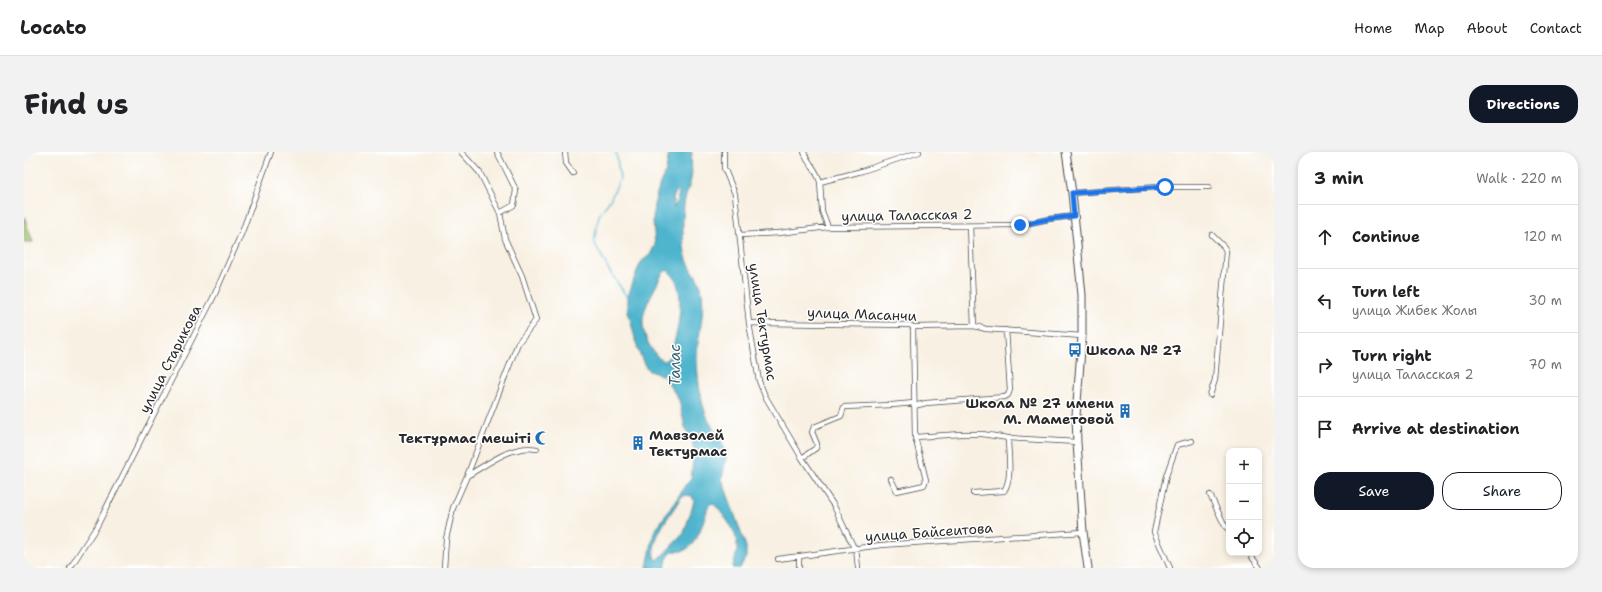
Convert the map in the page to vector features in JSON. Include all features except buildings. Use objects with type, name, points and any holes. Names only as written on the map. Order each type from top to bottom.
[{"type":"main road","points":[[1066,152],[1072,193],[1082,295],[1082,336],[1076,416],[1076,442],[1083,532],[1088,568]]},
{"type":"street","name":"улица Старикова","points":[[70,568],[97,526],[214,296],[242,232],[271,152]]},
{"type":"street","points":[[444,568],[446,540],[453,508],[467,476],[518,344],[536,320],[522,276],[505,239],[500,213],[480,174],[461,152]]},
{"type":"street","points":[[497,152],[516,190],[514,205],[500,213]]},
{"type":"street","points":[[565,152],[566,163],[573,173]]},
{"type":"street","name":"улица Тектурмас","points":[[724,152],[724,168],[735,194],[749,322],[759,381],[765,396],[802,458],[834,506],[853,546],[856,548],[858,568]]},
{"type":"street","points":[[804,152],[806,158],[818,174],[822,211],[828,227]]},
{"type":"street","points":[[820,182],[862,171],[919,152]]},
{"type":"street","points":[[1072,193],[1158,187],[1209,187]]},
{"type":"street","name":"улица Таласская 2","points":[[740,235],[779,233],[828,227],[1020,225],[1074,216]]},
{"type":"street","points":[[970,226],[974,326]]},
{"type":"street","points":[[1210,395],[1215,380],[1226,251],[1212,235]]},
{"type":"street","name":"улица Масанчи","points":[[749,322],[910,325],[913,327],[974,326],[986,329],[1082,336]]},
{"type":"street","points":[[891,479],[897,491],[924,485],[926,480],[915,437],[913,327]]},
{"type":"street","points":[[802,458],[816,448],[817,444],[812,432],[814,427],[841,416],[844,407],[892,406],[1005,397],[1008,395],[1010,390],[1006,330]]},
{"type":"street","points":[[915,437],[982,434],[1008,438],[1076,442]]},
{"type":"street","points":[[972,493],[1004,491],[1008,485],[1008,438]]},
{"type":"street","points":[[1170,568],[1154,532],[1166,476],[1177,445],[1192,441]]},
{"type":"street","points":[[467,476],[513,451],[522,448],[537,449]]},
{"type":"street","points":[[1210,495],[1226,527]]},
{"type":"street","name":"улица Байсеитова","points":[[778,559],[881,545],[1083,532]]},
{"type":"street","points":[[799,556],[799,568]]},
{"type":"street","points":[[1252,556],[1260,568]]},
{"type":"green space","points":[[24,216],[33,242],[24,242]]},
{"type":"water","name":"Талас","points":[[669,152],[692,152],[692,176],[685,199],[683,228],[686,257],[700,283],[703,301],[697,356],[698,380],[705,412],[727,453],[722,479],[746,547],[746,557],[740,568],[732,568],[737,546],[735,534],[728,522],[712,503],[709,505],[703,523],[690,547],[683,551],[672,551],[667,559],[665,568],[647,568],[654,532],[691,478],[694,453],[693,444],[685,427],[679,400],[664,376],[649,371],[644,364],[638,350],[628,311],[628,296],[637,271],[642,261],[650,255],[655,245],[653,220],[654,205],[660,183],[666,171]],"holes":[[[676,191],[679,194],[674,208],[673,199]],[[667,270],[673,276],[677,283],[680,302],[679,322],[673,348],[669,357],[664,361],[658,357],[651,348],[643,328],[645,310],[662,274]],[[687,495],[692,496],[694,501],[684,533],[659,559],[655,560],[655,543],[658,535],[681,497]]]},
{"type":"waterway","points":[[616,152],[620,179],[610,200],[599,215],[594,242],[609,270],[625,294],[629,296]]},
{"type":"place","name":"Школа № 27","points":[[1075,350]]},
{"type":"place","name":"Школа № 27 имени М. Маметовой","points":[[1125,411]]},
{"type":"place","name":"Тектұрмас мешіті","points":[[542,438]]},
{"type":"place","name":"Мавзолей Тектурмас","points":[[638,443]]},
{"type":"route","points":[[1020,225],[1074,216],[1072,193],[1165,187]]}]
